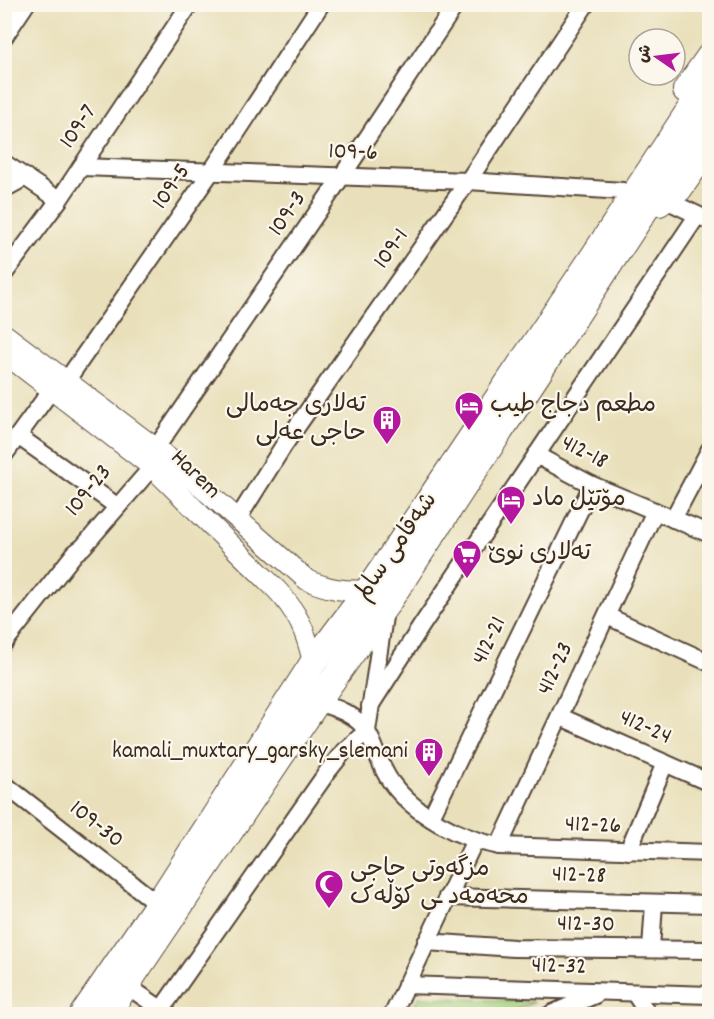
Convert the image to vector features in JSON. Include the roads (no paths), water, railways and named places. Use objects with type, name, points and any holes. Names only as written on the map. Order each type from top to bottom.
[{"type":"main road","points":[[593,257],[623,190],[646,151],[710,56]]},
{"type":"main road","name":"شەقامی سالم","points":[[83,1014],[158,904],[313,663],[377,597],[656,205],[666,161],[710,79]]},
{"type":"main road","name":"شەقامی سالم","points":[[107,1014],[317,702],[377,597],[593,257],[666,161],[710,111]]},
{"type":"main road","points":[[656,205],[679,189],[710,145]]},
{"type":"street","points":[[4,37],[27,4]]},
{"type":"street","name":"109-7","points":[[4,274],[81,167],[190,4]]},
{"type":"street","name":"109-5","points":[[4,455],[59,388],[212,172],[321,4]]},
{"type":"street","name":"109-3","points":[[154,458],[456,4]]},
{"type":"street","name":"109-1","points":[[237,520],[284,445],[468,181],[586,4]]},
{"type":"street","points":[[4,163],[58,200]]},
{"type":"street","name":"109-6","points":[[81,167],[468,181],[623,190]]},
{"type":"street","points":[[4,189],[26,177]]},
{"type":"street","points":[[370,706],[536,455],[703,218],[656,205]]},
{"type":"street","name":"Harem","points":[[4,334],[59,388]]},
{"type":"street","name":"Harem","points":[[4,353],[59,388],[154,458],[290,604],[305,632],[313,663]]},
{"type":"street","points":[[18,436],[111,502]]},
{"type":"street","points":[[673,519],[710,448]]},
{"type":"street","name":"412-18","points":[[536,455],[592,485],[710,534]]},
{"type":"street","points":[[126,985],[164,1012],[328,771],[344,751],[367,731],[377,597],[326,588],[307,580],[237,520],[154,458]]},
{"type":"street","name":"109-23","points":[[75,553],[77,545],[111,502],[154,458]]},
{"type":"street","name":"109-23","points":[[4,643],[154,458]]},
{"type":"street","name":"412-21","points":[[431,817],[592,485]]},
{"type":"street","name":"412-23","points":[[499,846],[655,511]]},
{"type":"street","points":[[607,616],[710,663]]},
{"type":"street","points":[[317,702],[339,710],[367,731]]},
{"type":"street","name":"412-24","points":[[561,717],[710,783]]},
{"type":"street","name":"412-26","points":[[367,731],[382,769],[392,784],[417,808],[475,840],[499,846],[710,853]]},
{"type":"street","points":[[628,851],[665,763]]},
{"type":"street","name":"109-30","points":[[4,784],[158,904]]},
{"type":"street","points":[[393,1014],[475,840]]},
{"type":"street","name":"412-28","points":[[447,897],[710,904]]},
{"type":"street","points":[[651,950],[654,903]]},
{"type":"street","name":"412-30","points":[[426,942],[514,948],[710,950]]},
{"type":"street","name":"412-32","points":[[406,985],[710,995]]},
{"type":"street","points":[[551,1014],[599,993]]},
{"type":"street","points":[[635,994],[648,1014]]},
{"type":"place","name":"مطعم دجاج طيب","points":[[469,432]]},
{"type":"place","name":"تەلاری جەمالی حاجی عەلی","points":[[387,446]]},
{"type":"place","name":"مۆتێل ماد","points":[[511,526]]},
{"type":"place","name":"تەلاری نوێ","points":[[467,580]]},
{"type":"place","name":"kamali_muxtary_garsky_slemani","points":[[429,778]]},
{"type":"place","name":"مزگەوتی حاجی محەمەد ـی کۆڵەک","points":[[329,910]]}]
